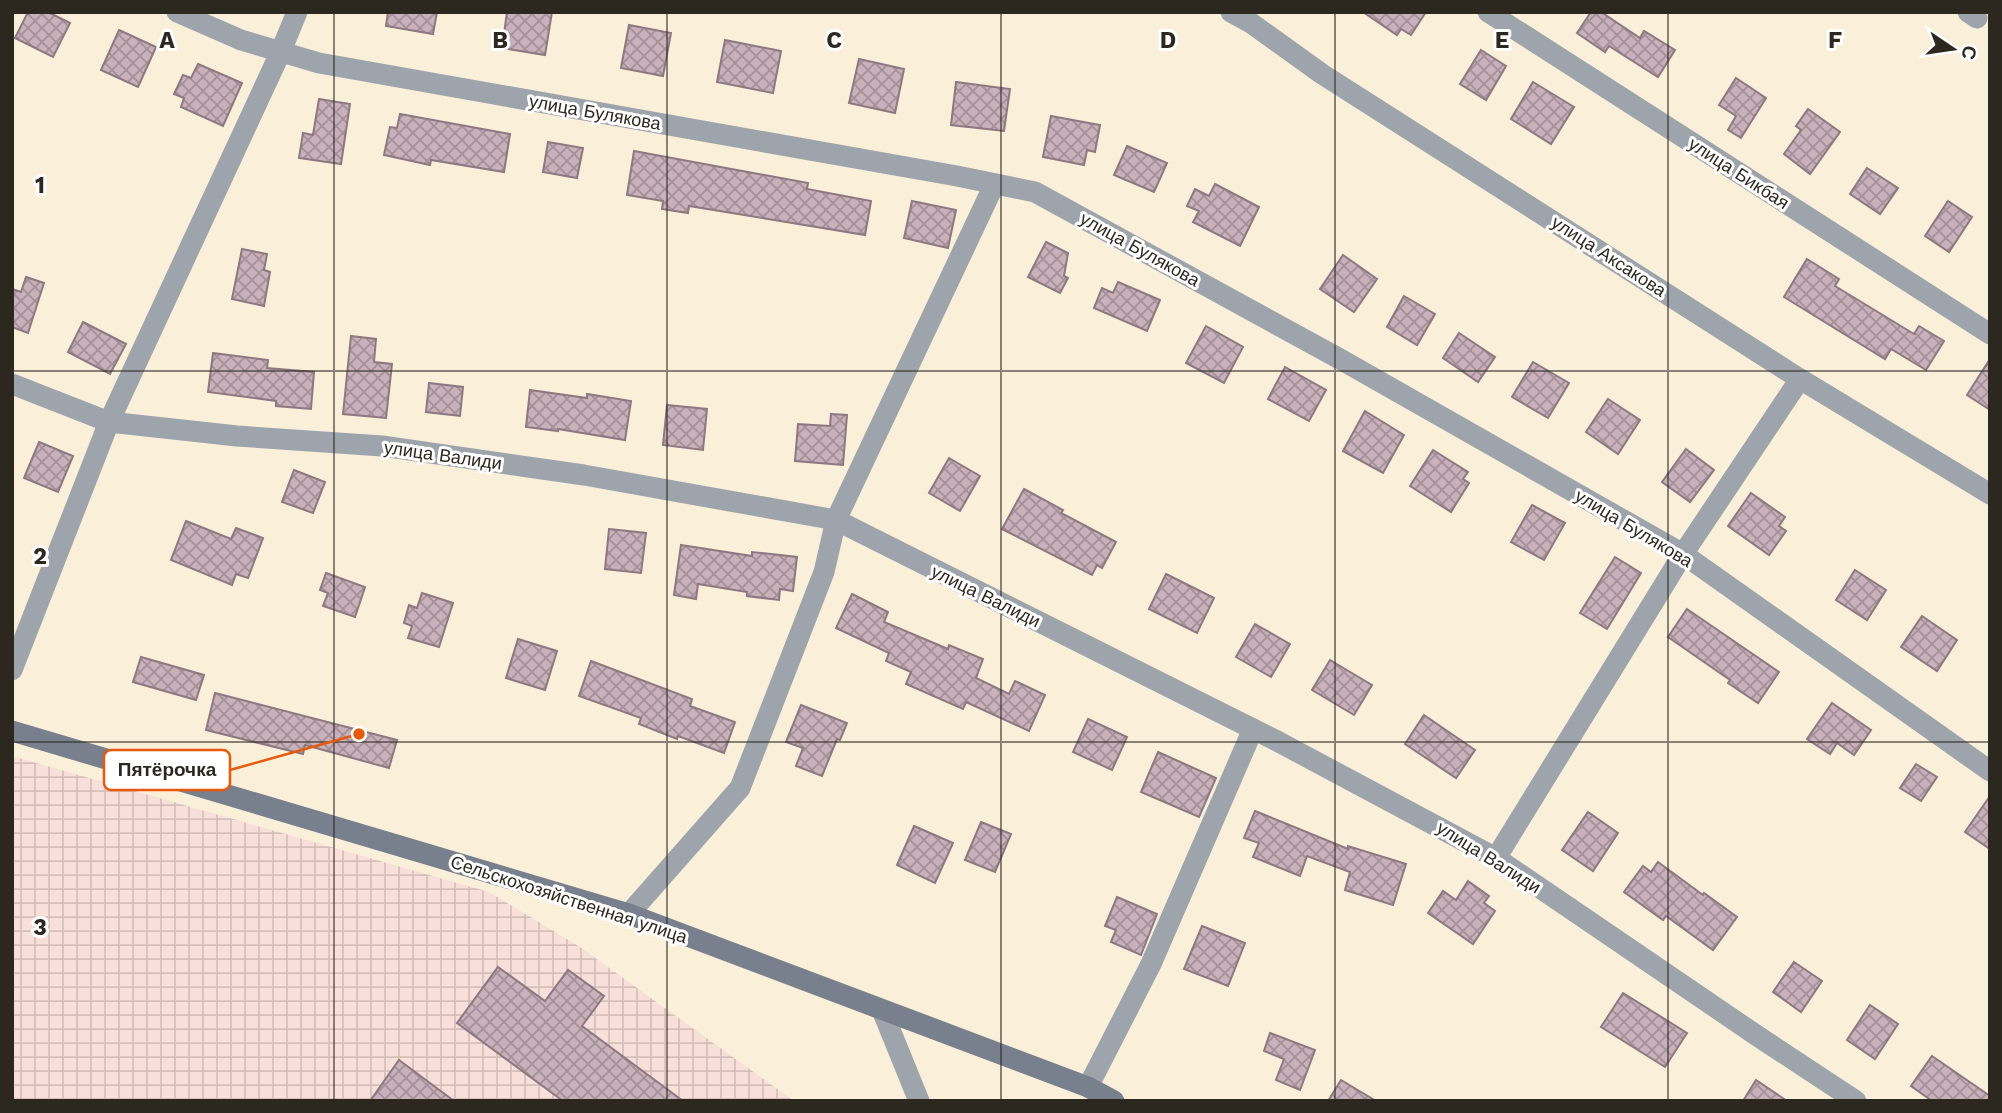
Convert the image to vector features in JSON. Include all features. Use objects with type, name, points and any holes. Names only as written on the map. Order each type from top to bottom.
[{"type":"main road","name":"Сельскохозяйственная улица","points":[[12,731],[629,914],[1087,1087],[1114,1101]]},
{"type":"street","name":"улица Булякова","points":[[177,12],[240,40],[319,63],[1034,192],[1340,359],[1683,554],[1990,771]]},
{"type":"street","points":[[12,670],[109,422],[297,12]]},
{"type":"street","name":"улица Аксакова","points":[[1231,12],[1251,23],[1322,74],[1800,379],[1990,495]]},
{"type":"street","name":"улица Бикбая","points":[[1488,12],[1990,334]]},
{"type":"street","points":[[629,914],[740,788],[824,572],[836,520],[994,185]]},
{"type":"street","points":[[1496,858],[1683,554],[1800,379]]},
{"type":"street","name":"улица Валиди","points":[[12,384],[109,422],[237,436],[382,446],[584,475],[836,520],[1253,729],[1496,858],[1856,1101]]},
{"type":"street","points":[[1087,1087],[1151,964],[1253,729]]},
{"type":"street","points":[[882,1010],[919,1101]]},
{"type":"shaded area","points":[[12,756],[489,892],[580,947],[794,1101],[12,1101]]},
{"type":"building","points":[[28,12],[48,12],[70,23],[53,57],[15,38]]},
{"type":"building","points":[[388,12],[437,12],[433,34],[386,26]]},
{"type":"building","points":[[507,12],[552,12],[545,55],[502,48]]},
{"type":"building","points":[[1363,12],[1426,12],[1411,35],[1401,29],[1397,35]]},
{"type":"building","points":[[1591,12],[1601,12],[1640,38],[1644,31],[1675,50],[1658,77],[1609,46],[1605,52],[1577,33]]},
{"type":"building","points":[[629,25],[671,33],[663,76],[621,68]]},
{"type":"building","points":[[119,30],[156,47],[138,87],[101,70]]},
{"type":"building","points":[[725,40],[781,51],[773,93],[717,82]]},
{"type":"building","points":[[1481,50],[1506,66],[1486,100],[1460,84]]},
{"type":"building","points":[[859,59],[904,69],[895,113],[849,103]]},
{"type":"building","points":[[198,64],[242,83],[223,126],[181,107],[184,98],[174,94],[183,75],[191,78]]},
{"type":"building","points":[[1736,78],[1766,98],[1741,138],[1728,130],[1736,116],[1719,105]]},
{"type":"building","points":[[956,82],[1010,89],[1004,131],[951,125]]},
{"type":"building","points":[[1533,82],[1574,107],[1551,144],[1511,119]]},
{"type":"building","points":[[319,99],[350,104],[341,164],[299,158],[303,133],[313,135]]},
{"type":"building","points":[[1808,109],[1840,132],[1810,174],[1784,154],[1801,130],[1796,126]]},
{"type":"building","points":[[400,114],[510,134],[504,172],[431,160],[430,165],[384,155],[390,127],[397,128]]},
{"type":"building","points":[[1051,116],[1100,125],[1095,152],[1087,150],[1084,165],[1043,157]]},
{"type":"building","points":[[548,142],[583,148],[577,178],[543,172]]},
{"type":"building","points":[[1127,146],[1167,163],[1154,192],[1114,175]]},
{"type":"building","points":[[634,151],[808,183],[807,189],[871,201],[865,235],[689,206],[688,213],[662,209],[663,201],[627,195]]},
{"type":"building","points":[[1867,168],[1898,188],[1880,214],[1850,194]]},
{"type":"building","points":[[1215,184],[1259,207],[1240,246],[1193,222],[1199,211],[1187,206],[1195,189],[1209,196]]},
{"type":"building","points":[[912,201],[956,210],[948,248],[904,238]]},
{"type":"building","points":[[1948,201],[1972,217],[1949,252],[1925,236]]},
{"type":"building","points":[[1046,242],[1068,253],[1064,276],[1068,278],[1060,293],[1028,277]]},
{"type":"building","points":[[242,249],[267,254],[264,270],[270,272],[264,306],[232,299]]},
{"type":"building","points":[[1343,255],[1377,279],[1354,312],[1320,289]]},
{"type":"building","points":[[1807,259],[1839,279],[1835,286],[1914,334],[1919,326],[1944,341],[1926,370],[1891,349],[1885,359],[1784,297]]},
{"type":"building","points":[[26,277],[44,283],[28,333],[12,327],[12,289],[21,292]]},
{"type":"building","points":[[1118,282],[1160,300],[1147,331],[1094,308],[1102,288],[1113,293]]},
{"type":"building","points":[[1404,296],[1435,314],[1417,345],[1387,327]]},
{"type":"building","points":[[83,322],[126,344],[110,374],[68,352]]},
{"type":"building","points":[[1206,326],[1243,347],[1224,383],[1186,363]]},
{"type":"building","points":[[1459,333],[1495,357],[1478,382],[1443,358]]},
{"type":"building","points":[[351,336],[376,339],[374,362],[392,364],[386,418],[343,414]]},
{"type":"building","points":[[213,353],[268,360],[267,368],[314,372],[311,409],[276,406],[276,401],[208,392]]},
{"type":"building","points":[[1990,359],[1990,410],[1967,395]]},
{"type":"building","points":[[1533,362],[1569,383],[1548,418],[1512,397]]},
{"type":"building","points":[[1285,367],[1326,390],[1309,421],[1268,399]]},
{"type":"building","points":[[429,383],[463,387],[460,416],[426,412]]},
{"type":"building","points":[[530,390],[587,398],[587,394],[631,401],[625,440],[558,429],[526,427]]},
{"type":"building","points":[[1608,399],[1640,420],[1618,454],[1586,432]]},
{"type":"building","points":[[667,405],[707,409],[703,450],[663,445]]},
{"type":"building","points":[[1365,411],[1404,435],[1383,473],[1343,451]]},
{"type":"building","points":[[831,414],[847,415],[843,465],[795,461],[798,424],[830,426]]},
{"type":"building","points":[[39,442],[73,456],[58,492],[24,478]]},
{"type":"building","points":[[1686,449],[1714,470],[1690,502],[1662,482]]},
{"type":"building","points":[[1433,450],[1468,472],[1463,479],[1469,483],[1451,512],[1410,486]]},
{"type":"building","points":[[949,458],[980,476],[960,511],[929,493]]},
{"type":"building","points":[[294,470],[325,482],[313,513],[282,502]]},
{"type":"building","points":[[1024,489],[1063,510],[1061,513],[1116,542],[1102,568],[1097,565],[1092,575],[1002,529]]},
{"type":"building","points":[[1751,493],[1785,517],[1779,526],[1786,531],[1769,555],[1728,526]]},
{"type":"building","points":[[1532,505],[1565,523],[1544,560],[1511,542]]},
{"type":"building","points":[[186,521],[231,539],[236,528],[263,538],[248,578],[236,574],[232,585],[171,560]]},
{"type":"building","points":[[609,529],[646,533],[641,573],[605,569]]},
{"type":"building","points":[[681,545],[752,556],[752,552],[797,557],[793,591],[780,589],[779,600],[747,596],[747,592],[698,584],[696,599],[674,595]]},
{"type":"building","points":[[1615,557],[1641,573],[1607,629],[1580,613]]},
{"type":"building","points":[[1855,570],[1886,590],[1867,620],[1836,600]]},
{"type":"building","points":[[326,573],[365,587],[355,617],[323,606],[328,593],[320,590]]},
{"type":"building","points":[[1166,574],[1214,598],[1197,633],[1149,609]]},
{"type":"building","points":[[422,593],[453,603],[439,647],[408,638],[412,626],[404,623],[409,605],[417,608]]},
{"type":"building","points":[[852,594],[888,612],[884,622],[948,649],[949,645],[983,659],[976,678],[1009,694],[1015,681],[1045,695],[1029,731],[966,702],[963,709],[906,684],[911,672],[886,661],[889,653],[836,628]]},
{"type":"building","points":[[1687,609],[1779,672],[1758,703],[1668,637]]},
{"type":"building","points":[[1922,616],[1957,640],[1937,671],[1901,647]]},
{"type":"building","points":[[1255,624],[1290,644],[1271,677],[1236,657]]},
{"type":"building","points":[[518,639],[557,651],[545,690],[506,678]]},
{"type":"building","points":[[141,657],[204,675],[196,700],[133,682]]},
{"type":"building","points":[[1330,660],[1372,685],[1354,715],[1312,690]]},
{"type":"building","points":[[591,661],[692,699],[690,706],[735,722],[724,753],[678,736],[677,739],[639,724],[641,718],[579,696]]},
{"type":"building","points":[[215,693],[397,740],[389,768],[305,745],[303,754],[206,730]]},
{"type":"building","points":[[1832,703],[1871,730],[1854,755],[1837,743],[1830,754],[1807,739]]},
{"type":"building","points":[[801,705],[847,723],[840,740],[837,739],[822,776],[796,766],[803,748],[786,742]]},
{"type":"building","points":[[1424,715],[1475,750],[1456,778],[1405,744]]},
{"type":"building","points":[[1088,719],[1127,737],[1112,770],[1073,752]]},
{"type":"building","points":[[1158,752],[1216,778],[1199,817],[1141,792]]},
{"type":"building","points":[[1916,764],[1937,777],[1921,801],[1900,788]]},
{"type":"building","points":[[1990,796],[1990,849],[1965,832]]},
{"type":"building","points":[[1255,811],[1348,849],[1348,846],[1406,864],[1393,905],[1345,890],[1350,872],[1307,856],[1300,876],[1253,857],[1259,843],[1244,838]]},
{"type":"building","points":[[1588,812],[1618,833],[1593,871],[1562,850]]},
{"type":"building","points":[[981,822],[1011,834],[995,872],[965,860]]},
{"type":"building","points":[[914,826],[953,843],[935,883],[897,865]]},
{"type":"building","points":[[1658,862],[1737,917],[1713,950],[1666,916],[1663,920],[1624,892],[1643,866],[1651,872]]},
{"type":"building","points":[[1468,881],[1489,896],[1484,903],[1495,911],[1473,944],[1428,913],[1443,891],[1456,900]]},
{"type":"building","points":[[1117,897],[1157,914],[1141,955],[1111,942],[1116,930],[1105,926]]},
{"type":"building","points":[[1202,926],[1245,943],[1228,986],[1184,969]]},
{"type":"building","points":[[1794,962],[1822,981],[1801,1012],[1773,992]]},
{"type":"building","points":[[498,967],[545,1001],[568,970],[604,996],[582,1026],[683,1101],[563,1101],[457,1023]]},
{"type":"building","points":[[1623,993],[1687,1033],[1665,1067],[1601,1027]]},
{"type":"building","points":[[1870,1005],[1898,1024],[1875,1059],[1847,1040]]},
{"type":"building","points":[[1270,1033],[1315,1050],[1300,1090],[1276,1080],[1284,1059],[1264,1051]]},
{"type":"building","points":[[1932,1056],[1990,1096],[1990,1101],[1932,1101],[1911,1086]]},
{"type":"building","points":[[399,1060],[454,1101],[370,1101]]},
{"type":"building","points":[[1341,1080],[1376,1101],[1328,1101]]},
{"type":"building","points":[[1756,1080],[1787,1101],[1743,1101]]},
{"type":"place","name":"Пятёрочка","points":[[359,734]]}]
